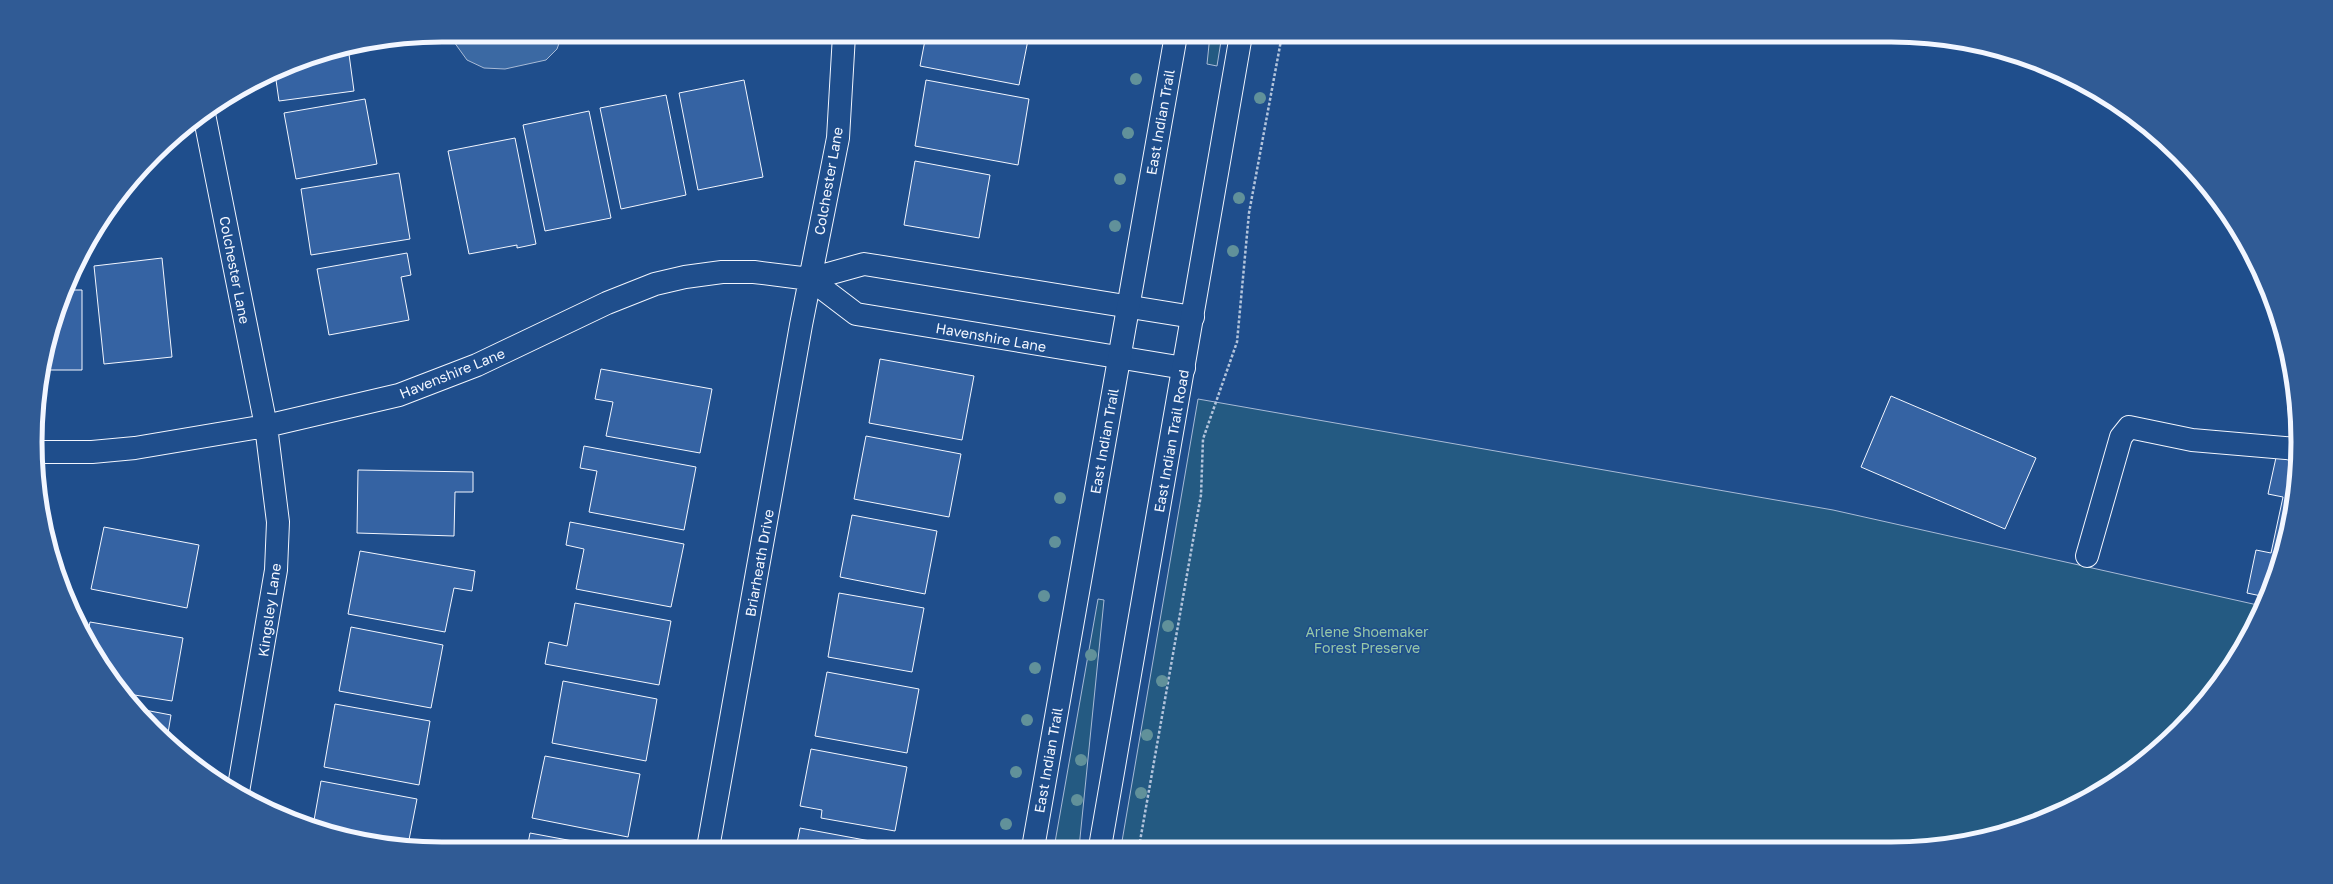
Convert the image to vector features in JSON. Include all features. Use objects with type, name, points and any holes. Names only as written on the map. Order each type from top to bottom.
[{"type":"street","name":"Colchester Lane","points":[[810,279],[838,138],[844,42]]},
{"type":"street","name":"East Indian Trail","points":[[1033,842],[1175,42]]},
{"type":"street","name":"East Indian Trail Road","points":[[1101,842],[1240,42]]},
{"type":"street","name":"Colchester Lane","points":[[205,120],[266,426]]},
{"type":"street","name":"Havenshire Lane","points":[[42,452],[92,452],[135,448],[266,426],[399,395],[442,380],[607,303],[655,284],[685,276],[722,272],[754,272],[810,279],[864,264],[1193,316]]},
{"type":"street","name":"Havenshire Lane","points":[[810,279],[856,314],[1184,368]]},
{"type":"street","name":"Briarheath Drive","points":[[709,842],[810,279]]},
{"type":"street","name":"Kingsley Lane","points":[[239,786],[276,570],[278,522],[266,426]]},
{"type":"street","points":[[2087,556],[2121,437],[2129,427],[2192,440],[2291,449]]},
{"type":"path","points":[[1140,842],[1201,495],[1203,439],[1236,342],[1249,213],[1281,42]]},
{"type":"green space","points":[[1209,42],[1221,42],[1217,66],[1207,64]]},
{"type":"green space","name":"Arlene Shoemaker Forest Preserve","points":[[1198,399],[1833,510],[2257,605],[2224,664],[2208,686],[2174,725],[2135,759],[2113,775],[2091,788],[2044,812],[2020,821],[1969,834],[1943,839],[1891,842],[1122,842]]},
{"type":"green space","points":[[1098,599],[1104,600],[1080,842],[1055,842]]},
{"type":"shaded area","points":[[454,42],[560,42],[557,49],[546,60],[505,69],[484,68],[467,60]]},
{"type":"building","points":[[925,42],[1028,42],[1019,85],[920,66]]},
{"type":"building","points":[[349,53],[354,91],[279,101],[276,78],[313,63]]},
{"type":"building","points":[[744,80],[763,177],[698,190],[679,93]]},
{"type":"building","points":[[926,80],[1029,99],[1018,165],[915,146]]},
{"type":"building","points":[[666,95],[686,195],[621,209],[600,108]]},
{"type":"building","points":[[365,99],[377,164],[296,179],[284,113]]},
{"type":"building","points":[[589,111],[611,218],[545,231],[523,125]]},
{"type":"building","points":[[515,138],[536,244],[517,248],[517,245],[469,254],[448,151]]},
{"type":"building","points":[[915,161],[990,175],[979,238],[904,225]]},
{"type":"building","points":[[399,173],[410,239],[311,255],[301,189]]},
{"type":"building","points":[[407,253],[411,275],[401,277],[409,320],[329,335],[317,269]]},
{"type":"building","points":[[162,258],[172,357],[104,364],[94,266]]},
{"type":"building","points":[[72,290],[82,290],[82,370],[49,370],[63,313]]},
{"type":"building","points":[[880,359],[974,376],[962,440],[869,423]]},
{"type":"building","points":[[601,369],[712,389],[700,453],[606,436],[613,402],[595,399]]},
{"type":"building","points":[[1891,396],[2036,458],[2005,529],[1861,467]]},
{"type":"building","points":[[866,436],[961,454],[949,517],[854,499]]},
{"type":"building","points":[[584,446],[696,467],[684,530],[589,512],[597,471],[580,468]]},
{"type":"building","points":[[2277,453],[2290,456],[2288,494],[2283,520],[2270,571],[2261,596],[2247,593],[2256,550],[2271,553],[2283,497],[2268,494]]},
{"type":"building","points":[[358,470],[473,472],[473,492],[455,492],[454,536],[357,533]]},
{"type":"building","points":[[852,515],[937,531],[925,594],[840,577]]},
{"type":"building","points":[[570,522],[684,544],[671,607],[576,589],[584,549],[566,545]]},
{"type":"building","points":[[104,527],[199,545],[187,608],[91,589]]},
{"type":"building","points":[[360,551],[475,571],[472,591],[454,588],[445,632],[348,614]]},
{"type":"building","points":[[839,593],[924,608],[912,672],[828,657]]},
{"type":"building","points":[[575,603],[671,621],[659,685],[545,664],[549,642],[567,646]]},
{"type":"building","points":[[90,622],[183,638],[172,701],[132,695],[109,664],[89,629]]},
{"type":"building","points":[[351,627],[443,645],[431,708],[339,691]]},
{"type":"building","points":[[827,672],[919,689],[907,753],[815,736]]},
{"type":"building","points":[[563,681],[657,699],[646,761],[552,743]]},
{"type":"building","points":[[335,704],[430,721],[419,785],[324,767]]},
{"type":"building","points":[[145,710],[171,715],[168,733]]},
{"type":"building","points":[[811,749],[907,767],[895,831],[821,818],[822,810],[800,806]]},
{"type":"building","points":[[545,756],[640,774],[628,837],[532,818]]},
{"type":"building","points":[[321,781],[417,799],[409,840],[390,839],[364,834],[314,821]]},
{"type":"building","points":[[800,828],[876,842],[797,842]]},
{"type":"building","points":[[530,833],[578,842],[528,842]]}]
